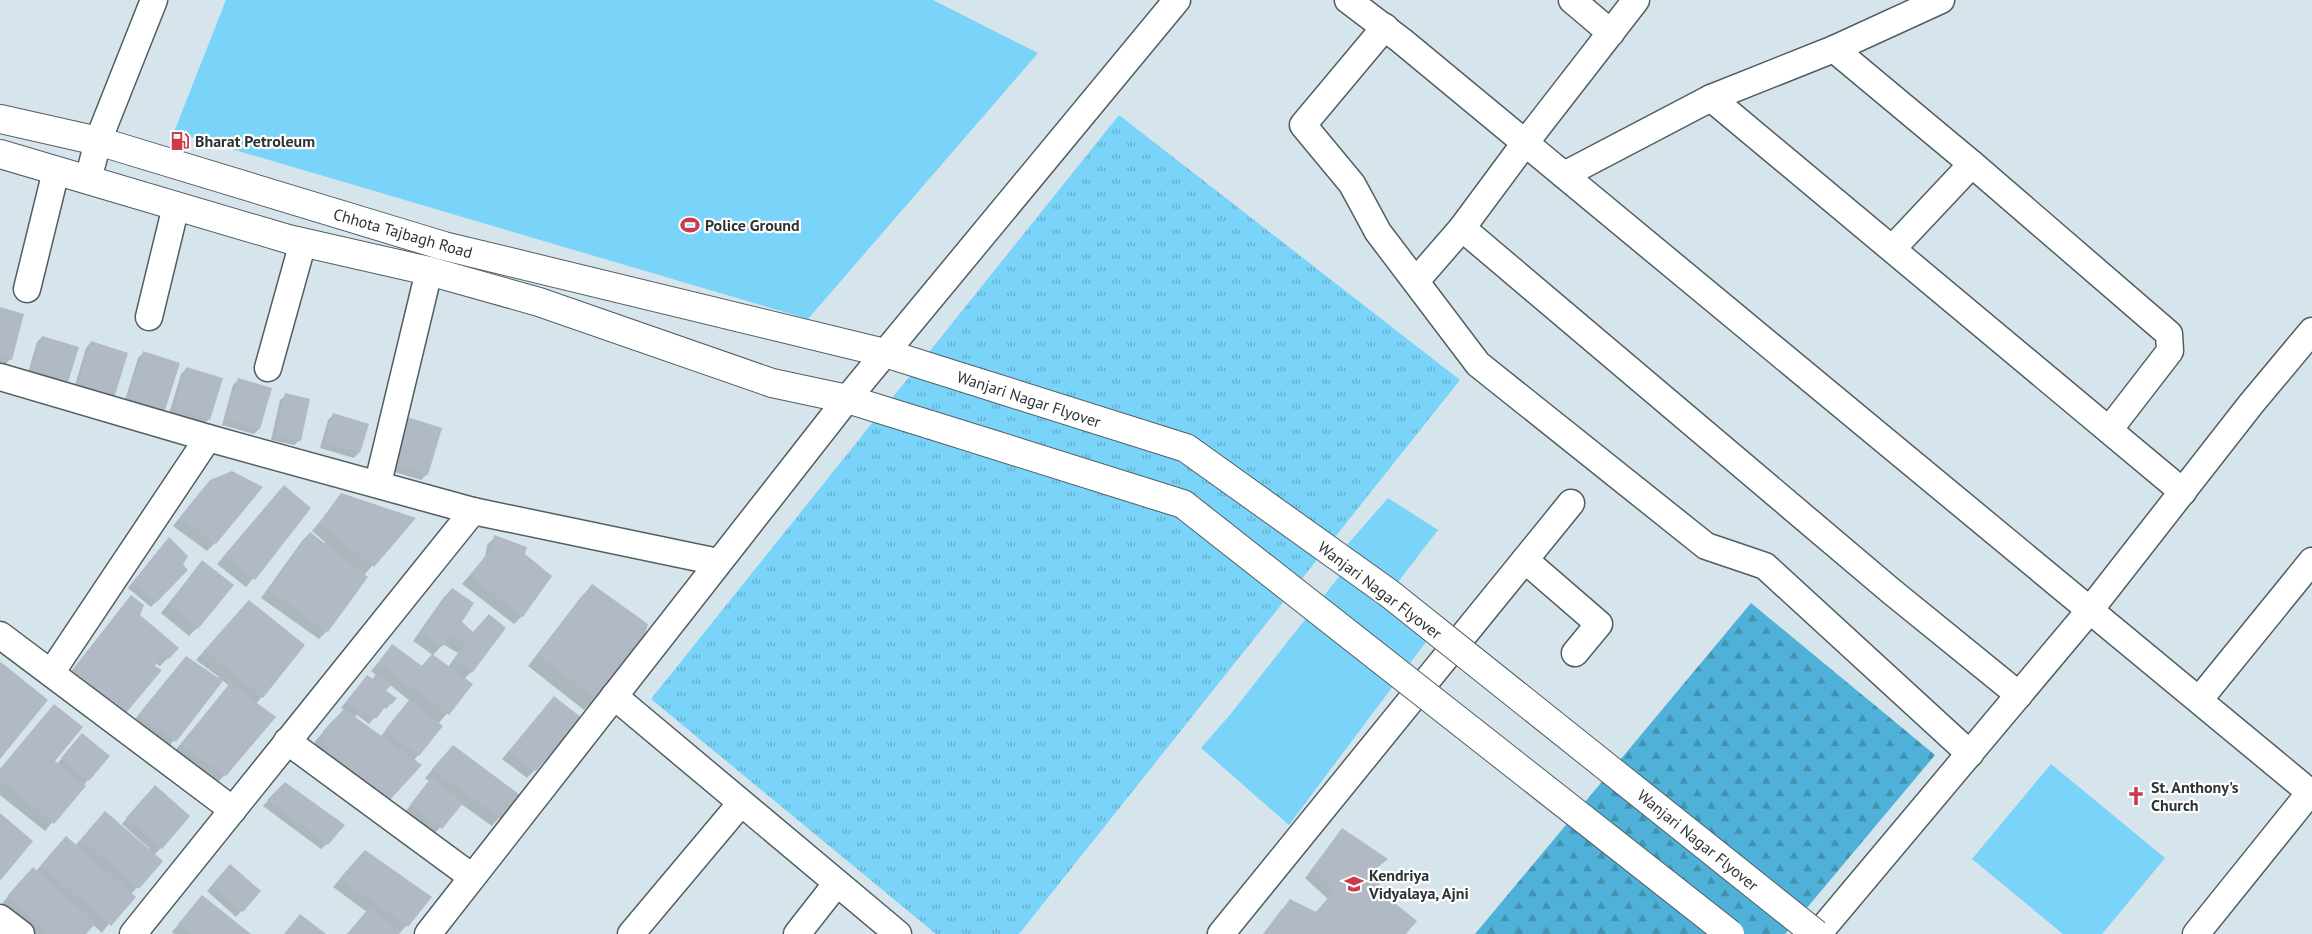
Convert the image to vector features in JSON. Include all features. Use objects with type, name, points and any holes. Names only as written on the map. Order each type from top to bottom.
[{"type":"main road","name":"Chhota Tajbagh Road","points":[[0,119],[98,141],[444,246],[808,336],[885,353]]},
{"type":"main road","points":[[0,154],[302,242],[429,271],[539,302],[772,383],[847,399],[1183,504],[1730,934]]},
{"type":"main road","name":"Wanjari Nagar Flyover","points":[[885,353],[1186,448],[1390,594],[1817,934]]},
{"type":"street","points":[[88,180],[98,141],[154,0]]},
{"type":"street","points":[[428,934],[847,399],[1177,0]]},
{"type":"street","points":[[1348,0],[1385,27],[2311,792],[2196,934]]},
{"type":"street","points":[[1572,0],[1611,32]]},
{"type":"street","points":[[1416,281],[1462,228],[1636,0]]},
{"type":"street","points":[[1564,175],[1711,98],[1834,49],[1941,0]]},
{"type":"street","points":[[1385,27],[1303,125],[1352,184],[1378,232],[1478,364],[1706,546],[1765,566],[1970,754]]},
{"type":"street","points":[[1834,49],[1972,164],[2169,334],[2170,350],[2109,430]]},
{"type":"street","points":[[1711,98],[2183,492]]},
{"type":"street","points":[[1893,248],[1972,164]]},
{"type":"street","points":[[27,289],[56,171]]},
{"type":"street","points":[[149,317],[176,206]]},
{"type":"street","points":[[1462,228],[1884,585],[2019,695]]},
{"type":"street","points":[[268,368],[302,242]]},
{"type":"street","points":[[378,483],[429,271]]},
{"type":"street","points":[[1817,934],[2090,610],[2251,404],[2312,332]]},
{"type":"street","points":[[0,377],[208,438],[378,483],[473,511],[718,562]]},
{"type":"street","points":[[51,673],[208,438]]},
{"type":"street","points":[[1221,934],[1571,503]]},
{"type":"street","points":[[133,934],[473,511]]},
{"type":"street","points":[[1525,560],[1599,624],[1575,653]]},
{"type":"street","points":[[2199,700],[2312,561]]},
{"type":"street","points":[[0,635],[233,810]]},
{"type":"street","points":[[614,696],[898,934]]},
{"type":"street","points":[[287,741],[472,877]]},
{"type":"street","points":[[631,934],[741,803]]},
{"type":"street","points":[[797,934],[838,884]]},
{"type":"street","points":[[0,918],[21,934]]},
{"type":"green space","name":"Police Ground","points":[[226,0],[933,0],[1038,53],[808,319],[174,132]]},
{"type":"green space","points":[[1119,115],[1460,380],[1019,934],[936,934],[651,699]]},
{"type":"green space","points":[[1388,498],[1438,530],[1385,599],[1429,638],[1289,825],[1201,748],[1229,716],[1349,564],[1340,553]]},
{"type":"green space","points":[[1751,603],[1935,755],[1785,934],[1475,934]]},
{"type":"green space","points":[[2051,764],[2165,858],[2102,934],[2063,934],[1972,859]]},
{"type":"building","points":[[0,307],[24,314],[12,360],[0,357]]},
{"type":"building","points":[[42,336],[79,347],[68,382],[31,370]]},
{"type":"building","points":[[91,341],[128,353],[114,398],[77,387]]},
{"type":"building","points":[[143,351],[180,363],[165,410],[128,398]]},
{"type":"building","points":[[186,367],[223,378],[210,420],[174,409]]},
{"type":"building","points":[[238,378],[272,388],[260,429],[226,420]]},
{"type":"building","points":[[285,393],[310,399],[301,441],[276,435]]},
{"type":"building","points":[[333,413],[369,424],[360,453],[325,442]]},
{"type":"building","points":[[404,416],[442,428],[428,475],[390,463]]},
{"type":"building","points":[[232,471],[263,487],[216,544],[180,517],[210,480]]},
{"type":"building","points":[[284,485],[311,508],[255,580],[224,556]]},
{"type":"building","points":[[341,493],[416,518],[374,567],[319,523]]},
{"type":"building","points":[[310,532],[368,577],[328,632],[269,590]]},
{"type":"building","points":[[494,535],[527,547],[525,554],[552,576],[523,617],[470,576],[492,547]]},
{"type":"building","points":[[169,537],[188,556],[183,565],[188,570],[157,602],[132,583]]},
{"type":"building","points":[[202,560],[234,585],[198,629],[169,605]]},
{"type":"building","points":[[592,584],[648,624],[643,641],[596,700],[538,655]]},
{"type":"building","points":[[452,588],[474,603],[462,622],[473,632],[489,614],[506,628],[472,673],[454,660],[465,644],[451,636],[442,647],[421,633]]},
{"type":"building","points":[[131,595],[144,605],[140,615],[179,648],[169,659],[162,654],[155,666],[162,670],[126,713],[72,671]]},
{"type":"building","points":[[249,600],[305,645],[263,698],[204,651]]},
{"type":"building","points":[[392,644],[422,666],[432,654],[473,684],[449,715],[378,663]]},
{"type":"building","points":[[186,656],[223,681],[176,742],[138,715]]},
{"type":"building","points":[[0,663],[48,700],[0,759]]},
{"type":"building","points":[[367,675],[373,679],[375,675],[391,685],[386,691],[397,698],[392,704],[389,702],[376,719],[363,710],[360,713],[346,702]]},
{"type":"building","points":[[230,683],[276,717],[226,776],[180,745]]},
{"type":"building","points":[[554,696],[582,718],[536,771],[509,751]]},
{"type":"building","points":[[409,700],[443,726],[419,756],[385,730]]},
{"type":"building","points":[[54,704],[83,727],[55,761],[86,786],[54,824],[0,780],[0,769]]},
{"type":"building","points":[[344,709],[422,765],[390,800],[328,752],[324,744],[323,731]]},
{"type":"building","points":[[82,733],[110,756],[89,781],[61,758]]},
{"type":"building","points":[[453,745],[520,795],[501,819],[432,769]]},
{"type":"building","points":[[431,778],[464,802],[442,829],[410,805]]},
{"type":"building","points":[[285,782],[345,825],[328,845],[267,800]]},
{"type":"building","points":[[155,785],[190,816],[162,849],[126,818]]},
{"type":"building","points":[[105,811],[163,861],[139,889],[81,839]]},
{"type":"building","points":[[0,813],[33,841],[0,881]]},
{"type":"building","name":"Kendriya Vidyalaya, Ajni","points":[[1342,828],[1388,859],[1372,872],[1383,880],[1376,888],[1417,921],[1406,934],[1264,934],[1290,899],[1316,912],[1335,890],[1312,869]]},
{"type":"building","points":[[66,836],[136,897],[111,926],[41,865]]},
{"type":"building","points":[[365,850],[432,897],[408,927],[340,878]]},
{"type":"building","points":[[230,864],[261,891],[243,912],[212,885]]},
{"type":"building","points":[[33,867],[96,923],[86,934],[49,934],[7,896]]},
{"type":"building","points":[[202,895],[251,934],[193,934],[179,923]]},
{"type":"building","points":[[369,908],[401,931],[398,934],[347,934]]},
{"type":"building","points":[[300,914],[326,934],[284,934]]},
{"type":"place","name":"Bharat Petroleum","points":[[180,141]]},
{"type":"place","name":"Police Ground","points":[[690,225]]},
{"type":"place","name":"St. Anthony's Church","points":[[2136,796]]},
{"type":"place","name":"Kendriya Vidyalaya, Ajni","points":[[1354,884]]}]
